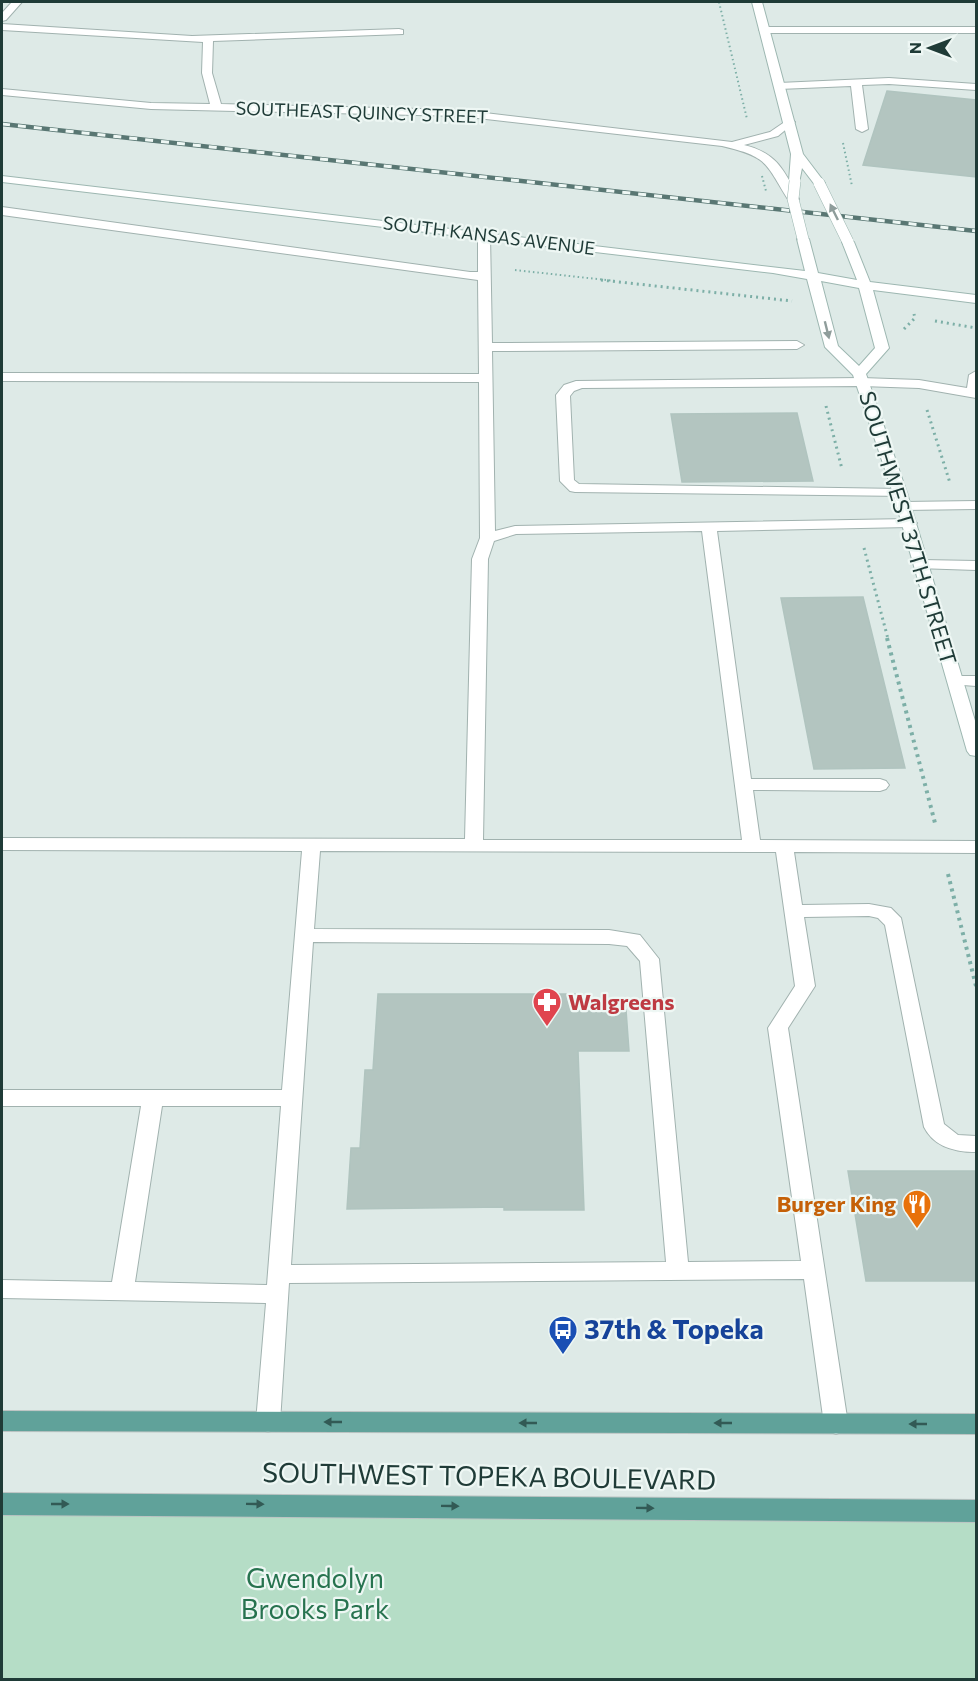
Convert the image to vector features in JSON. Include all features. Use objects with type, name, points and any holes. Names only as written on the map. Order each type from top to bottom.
[{"type":"main road","points":[[2,18],[17,2]]},
{"type":"main road","points":[[757,2],[797,153]]},
{"type":"main road","points":[[2,27],[151,38],[208,39],[399,32]]},
{"type":"main road","points":[[764,30],[976,30]]},
{"type":"main road","points":[[208,39],[207,73],[217,109]]},
{"type":"main road","points":[[779,86],[889,81],[976,87]]},
{"type":"main road","points":[[856,82],[862,129]]},
{"type":"main road","name":"SOUTHEAST QUINCY STREET","points":[[2,92],[86,102],[217,109],[460,113],[753,145],[771,159],[789,180]]},
{"type":"main road","points":[[753,145],[774,134],[789,122]]},
{"type":"main road","name":"SOUTHWEST 37TH STREET","points":[[797,153],[789,180],[832,347],[861,378],[910,524],[976,751]]},
{"type":"main road","name":"SOUTHWEST 37TH STREET","points":[[797,153],[819,183],[848,242],[865,285],[882,348],[861,378]]},
{"type":"main road","name":"SOUTH KANSAS AVENUE","points":[[2,179],[773,269],[905,291],[976,299]]},
{"type":"main road","points":[[2,211],[448,273],[484,276]]},
{"type":"main road","points":[[474,846],[480,559],[488,538],[484,235]]},
{"type":"main road","points":[[485,346],[797,345]]},
{"type":"main road","points":[[976,375],[975,394],[919,384],[861,378],[581,384],[562,395],[567,481],[575,488],[902,500],[976,505]]},
{"type":"main road","points":[[2,377],[486,378]]},
{"type":"main road","points":[[488,538],[515,530],[910,524]]},
{"type":"main road","points":[[709,527],[752,847]]},
{"type":"main road","points":[[922,565],[976,566]]},
{"type":"main road","points":[[956,681],[976,681]]},
{"type":"main road","points":[[744,784],[880,785]]},
{"type":"main road","points":[[2,844],[976,848]]},
{"type":"main road","points":[[268,1422],[311,845]]},
{"type":"main road","points":[[784,847],[805,986],[778,1028],[836,1424]]},
{"type":"main road","points":[[794,910],[868,910],[884,913],[894,923],[934,1127],[943,1139],[963,1144],[976,1144]]},
{"type":"main road","points":[[304,935],[609,937],[633,940],[649,959],[678,1271]]},
{"type":"main road","points":[[2,1098],[292,1098]]},
{"type":"main road","points":[[122,1291],[153,1098]]},
{"type":"main road","points":[[2,1288],[122,1291],[678,1271],[813,1270]]},
{"type":"main road","points":[[2,1421],[976,1424]]},
{"type":"main road","name":"SOUTHWEST TOPEKA BOULEVARD","points":[[2,1504],[976,1511]]},
{"type":"path","points":[[719,2],[757,164],[763,170],[762,176]]},
{"type":"path","points":[[902,335],[905,327],[915,318],[905,291]]},
{"type":"path","points":[[919,384],[957,505]]},
{"type":"green space","name":"Gwendolyn Brooks Park","points":[[2,1508],[976,1512],[976,1679],[2,1680]]},
{"type":"building","points":[[887,91],[976,100],[976,177],[863,165]]},
{"type":"building","points":[[797,413],[813,481],[682,482],[671,414]]},
{"type":"building","points":[[863,597],[905,768],[814,769],[781,598]]},
{"type":"building","name":"Walgreens","points":[[378,994],[575,994],[576,1010],[626,1010],[629,1051],[578,1051],[584,1210],[504,1210],[504,1207],[347,1209],[351,1148],[360,1148],[365,1070],[373,1070]]},
{"type":"building","name":"Burger King","points":[[848,1171],[976,1171],[976,1281],[866,1281]]},
{"type":"railway","points":[[2,124],[976,231]]},
{"type":"place","name":"Walgreens","points":[[547,1028]]},
{"type":"place","name":"Burger King","points":[[917,1230]]},
{"type":"place","name":"37th & Topeka","points":[[563,1356]]}]
